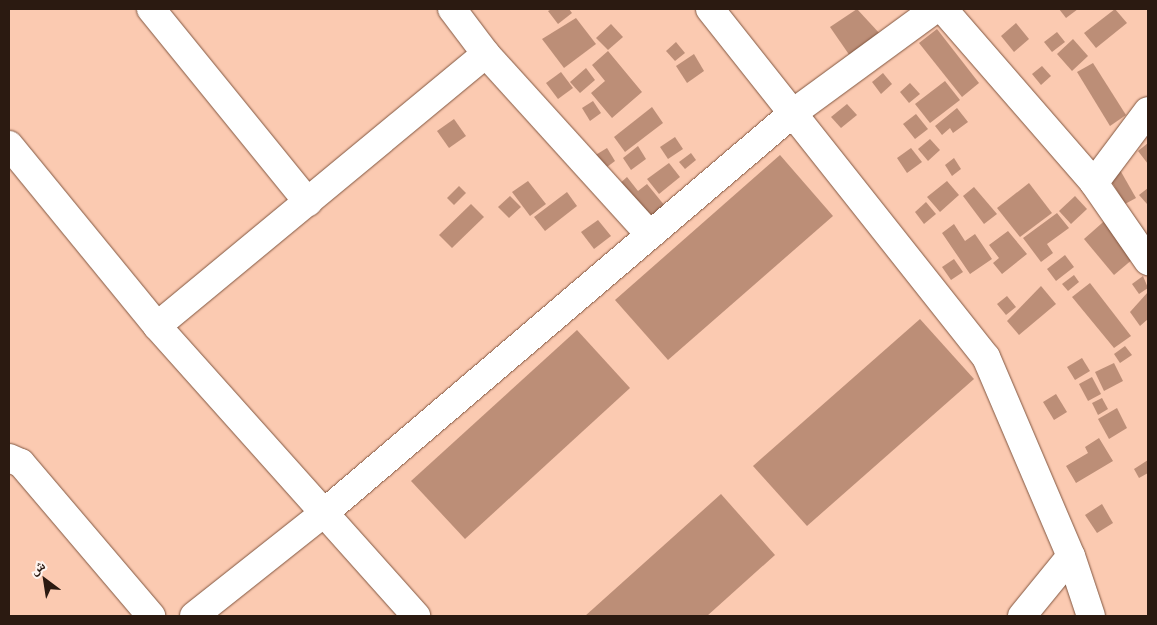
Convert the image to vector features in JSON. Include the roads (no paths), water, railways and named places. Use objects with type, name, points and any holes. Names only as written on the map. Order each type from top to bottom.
[{"type":"street","points":[[452,9],[486,54],[650,235]]},
{"type":"street","points":[[710,9],[986,357],[1071,556],[1091,616]]},
{"type":"street","points":[[194,616],[324,514],[792,113],[935,9]]},
{"type":"street","points":[[943,9],[1094,183],[1148,261]]},
{"type":"street","points":[[165,13],[308,202]]},
{"type":"street","points":[[158,326],[486,54]]},
{"type":"street","points":[[1094,183],[1148,112]]},
{"type":"street","points":[[9,146],[158,326],[416,616]]},
{"type":"street","points":[[9,458],[21,463],[151,616]]},
{"type":"street","points":[[1022,616],[1071,556]]}]
